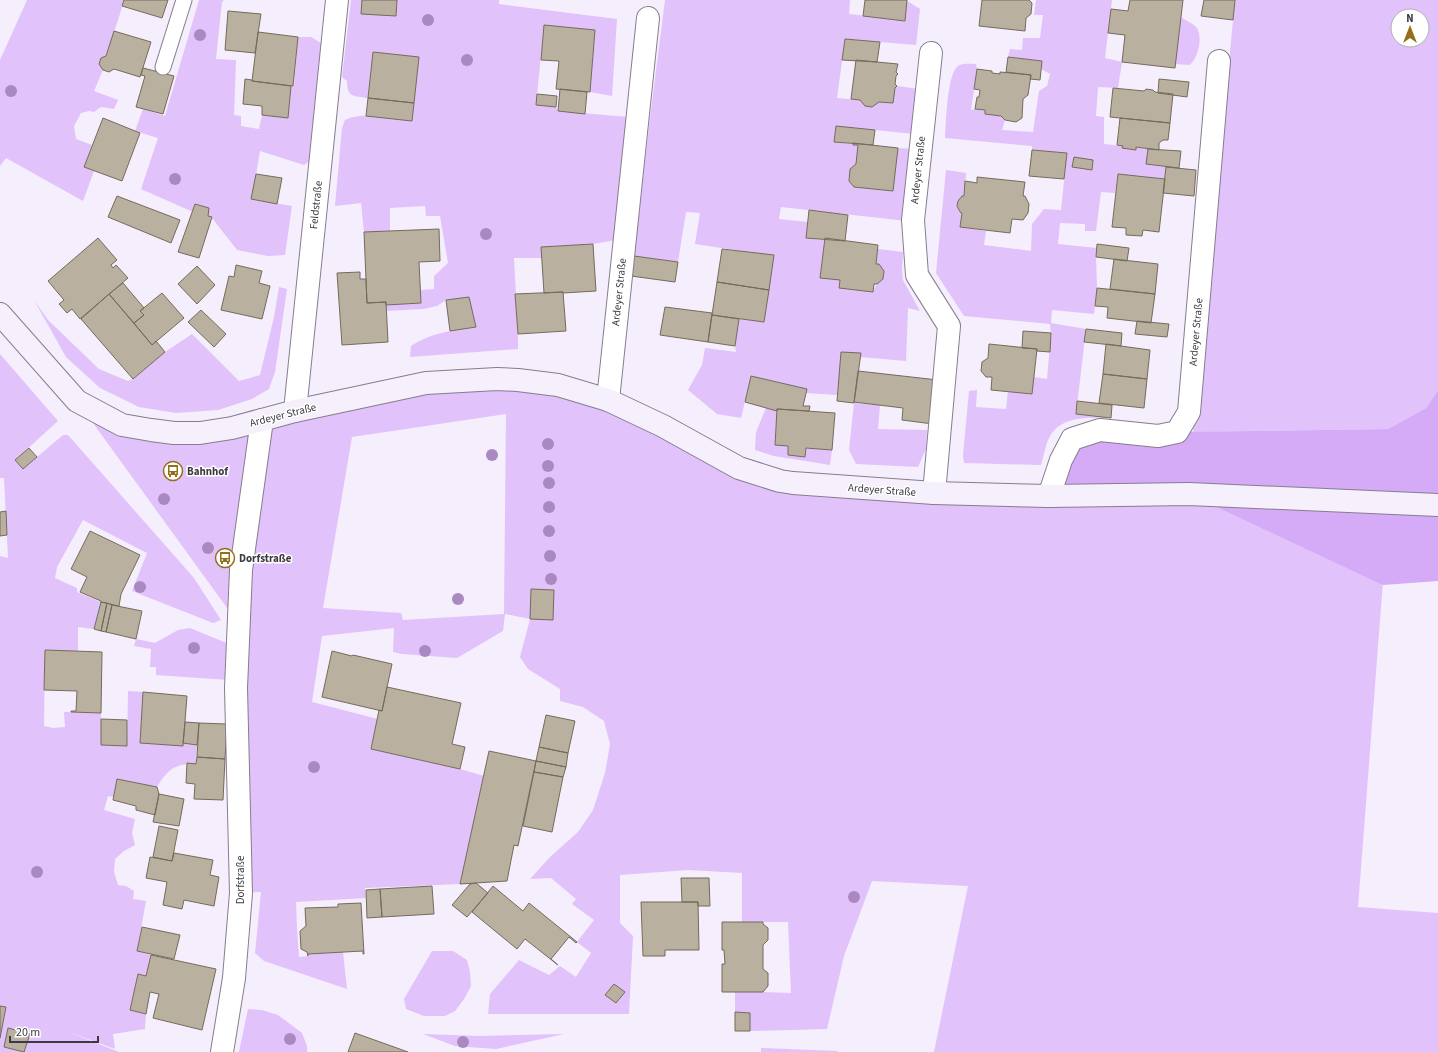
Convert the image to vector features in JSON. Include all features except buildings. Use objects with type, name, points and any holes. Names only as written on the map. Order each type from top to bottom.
[{"type":"main road","name":"Ardeyer Straße","points":[[0,314],[77,401],[122,425],[151,430],[174,433],[200,433],[232,428],[295,410],[426,383],[497,379],[558,385],[608,400],[663,426],[739,468],[780,481],[813,486],[934,493],[1049,496],[1189,494],[1438,505]]},
{"type":"street","name":"Feldstraße","points":[[295,410],[337,0]]},
{"type":"street","name":"Ardeyer Straße","points":[[608,400],[648,18]]},
{"type":"street","name":"Ardeyer Straße","points":[[931,53],[913,220],[917,276],[949,326],[934,493]]},
{"type":"street","name":"Ardeyer Straße","points":[[1049,496],[1062,460],[1072,439],[1100,430],[1158,436],[1177,432],[1189,412],[1218,61]]},
{"type":"street","name":"Dorfstraße","points":[[222,1052],[234,978],[241,893],[236,688],[241,570],[262,420]]},
{"type":"lane","points":[[163,67],[184,0]]},
{"type":"shaded area","points":[[27,0],[124,0],[106,56],[101,58],[99,64],[103,70],[94,91],[118,100],[114,109],[101,107],[94,112],[89,111],[81,113],[74,126],[76,139],[92,145],[84,167],[94,171],[83,201],[6,158],[0,166],[0,60]]},
{"type":"shaded area","points":[[199,0],[224,0],[222,2],[216,59],[236,60],[234,115],[241,116],[241,126],[259,129],[262,115],[288,117],[291,86],[294,86],[298,37],[311,37],[321,43],[310,161],[304,165],[260,151],[252,199],[292,206],[285,255],[268,256],[237,250],[212,218],[208,216],[208,208],[196,204],[193,212],[141,189],[158,138],[135,131],[143,109],[165,116]]},
{"type":"shaded area","points":[[351,0],[499,0],[499,4],[617,19],[612,96],[590,92],[595,30],[544,26],[536,105],[556,107],[558,111],[629,117],[616,240],[593,244],[542,247],[542,258],[514,258],[518,349],[410,357],[411,346],[426,338],[476,326],[469,297],[446,300],[437,306],[423,309],[386,311],[386,305],[421,303],[421,290],[434,289],[434,276],[448,263],[440,216],[426,216],[425,206],[390,208],[390,231],[364,232],[361,203],[335,206],[342,128],[345,120],[353,117],[369,116],[412,121],[419,57],[373,52],[368,98],[352,95],[348,90],[347,81],[342,77]]},
{"type":"shaded area","points":[[665,0],[850,0],[849,14],[904,20],[907,1],[920,9],[916,45],[845,39],[837,98],[860,100],[865,106],[872,107],[879,102],[892,103],[895,88],[897,86],[919,89],[914,134],[836,126],[835,142],[858,145],[856,164],[850,169],[849,181],[854,187],[893,191],[898,148],[915,149],[907,221],[781,207],[779,219],[808,222],[806,238],[825,240],[820,278],[840,280],[839,288],[873,291],[877,284],[883,279],[884,271],[879,264],[876,264],[878,249],[903,252],[903,280],[920,311],[908,308],[906,361],[860,357],[860,353],[842,352],[837,395],[806,393],[807,389],[751,376],[741,418],[717,414],[688,390],[702,365],[705,348],[736,352],[735,346],[739,319],[764,322],[773,256],[695,244],[700,213],[686,212],[678,262],[634,256]]},
{"type":"shaded area","points":[[1036,0],[1112,0],[1105,58],[1122,62],[1118,88],[1098,87],[1096,116],[1104,117],[1104,144],[1123,146],[1123,148],[1136,150],[1136,147],[1148,149],[1147,164],[1167,166],[1165,179],[1118,174],[1115,193],[1101,192],[1096,231],[1085,231],[1085,224],[1060,223],[1058,244],[1097,248],[1097,288],[1094,314],[1052,310],[1051,323],[1086,329],[1076,414],[1111,418],[1076,419],[1061,425],[1054,431],[1046,444],[1041,465],[964,463],[963,455],[969,391],[977,390],[976,407],[1006,409],[1008,391],[1034,377],[1047,379],[1051,334],[1050,324],[964,316],[936,273],[946,170],[966,173],[964,196],[962,196],[959,200],[958,204],[959,212],[962,213],[960,227],[986,231],[984,245],[1031,251],[1032,224],[1044,209],[1061,210],[1067,153],[1032,150],[1032,146],[945,138],[949,88],[954,71],[958,66],[964,64],[976,64],[977,69],[971,110],[985,110],[1002,117],[1005,120],[1002,130],[1033,132],[1039,91],[1047,86],[1050,74],[1041,69],[1042,61],[1008,57],[1010,49],[1022,50],[1023,38],[1040,38],[1043,15],[1034,15]]},
{"type":"shaded area","points":[[1235,0],[1438,0],[1438,390],[1426,408],[1388,429],[1193,432]]},
{"type":"shaded area","points":[[1181,17],[1197,28],[1200,37],[1199,48],[1193,62],[1190,65],[1175,64]]},
{"type":"shaded area","points":[[279,287],[287,289],[275,372],[269,389],[252,399],[218,410],[176,413],[139,407],[100,388],[66,357],[34,300],[48,320],[99,369],[128,381],[133,379],[165,352],[192,334],[239,381],[260,375],[274,317]]},
{"type":"shaded area","points":[[0,354],[58,421],[15,460],[23,469],[63,435],[68,435],[194,578],[221,620],[213,623],[132,591],[147,553],[83,520],[57,567],[55,578],[77,588],[77,592],[101,602],[94,629],[78,627],[78,651],[45,651],[44,726],[53,728],[65,727],[64,712],[101,713],[101,745],[127,746],[128,691],[143,692],[140,743],[183,746],[183,743],[197,745],[196,764],[177,766],[164,776],[157,787],[117,779],[114,797],[108,796],[104,810],[135,819],[132,833],[135,845],[124,851],[115,859],[114,872],[118,885],[126,886],[134,891],[133,899],[146,901],[137,951],[151,955],[146,976],[138,974],[130,1010],[146,1014],[145,1029],[113,1034],[115,1049],[66,1031],[119,1052],[0,1052],[0,1038],[6,1007],[0,1006],[0,556],[8,558],[4,478],[0,478]]},
{"type":"shaded area","points":[[426,383],[558,385],[780,481],[1389,503],[1358,907],[1438,913],[1438,1052],[934,1052],[968,886],[872,881],[844,956],[827,1029],[750,1031],[750,1013],[735,1012],[735,992],[791,993],[788,922],[742,922],[742,873],[688,870],[620,875],[620,923],[633,936],[629,1014],[488,1014],[490,994],[519,960],[549,975],[560,966],[576,977],[591,953],[577,942],[594,920],[572,904],[576,899],[551,878],[530,879],[550,857],[578,832],[593,810],[605,773],[610,744],[604,721],[583,707],[560,701],[560,689],[528,669],[520,657],[530,619],[505,614],[503,631],[457,658],[393,652],[394,628],[322,636],[312,702],[378,719],[371,749],[460,769],[484,776],[460,884],[365,888],[366,898],[296,902],[299,957],[309,956],[308,954],[343,952],[347,989],[264,961],[255,953],[261,892],[241,893],[238,623],[77,401],[175,437]],"holes":[[[506,414],[504,614],[403,620],[401,613],[323,608],[352,437]]]},
{"type":"shaded area","points":[[1438,390],[1438,581],[1383,585],[1189,494],[1049,496],[1072,439],[1177,432],[1388,429],[1426,408]]},
{"type":"shaded area","points":[[854,403],[880,405],[878,429],[927,430],[926,449],[918,467],[856,464],[849,450]]},
{"type":"shaded area","points":[[766,408],[777,409],[775,444],[788,446],[788,455],[805,457],[806,448],[832,450],[830,465],[774,456],[755,450],[756,432]]},
{"type":"shaded area","points":[[190,628],[229,644],[228,680],[156,675],[156,667],[150,667],[151,649],[134,646],[136,639],[155,643],[178,630]]},
{"type":"shaded area","points":[[432,951],[453,951],[467,960],[470,972],[471,986],[464,999],[455,1011],[445,1016],[424,1016],[406,1009],[404,999]]},
{"type":"shaded area","points":[[248,1009],[262,1010],[278,1015],[302,1033],[307,1046],[307,1052],[239,1052]]},
{"type":"shaded area","points":[[423,1034],[480,1036],[564,1034],[496,1049],[455,1046]]},
{"type":"shaded area","points":[[761,1048],[838,1051],[838,1052],[761,1052]]},
{"type":"place","name":"Bahnhof","points":[[173,471]]},
{"type":"place","name":"Dorfstraße","points":[[225,558]]}]
